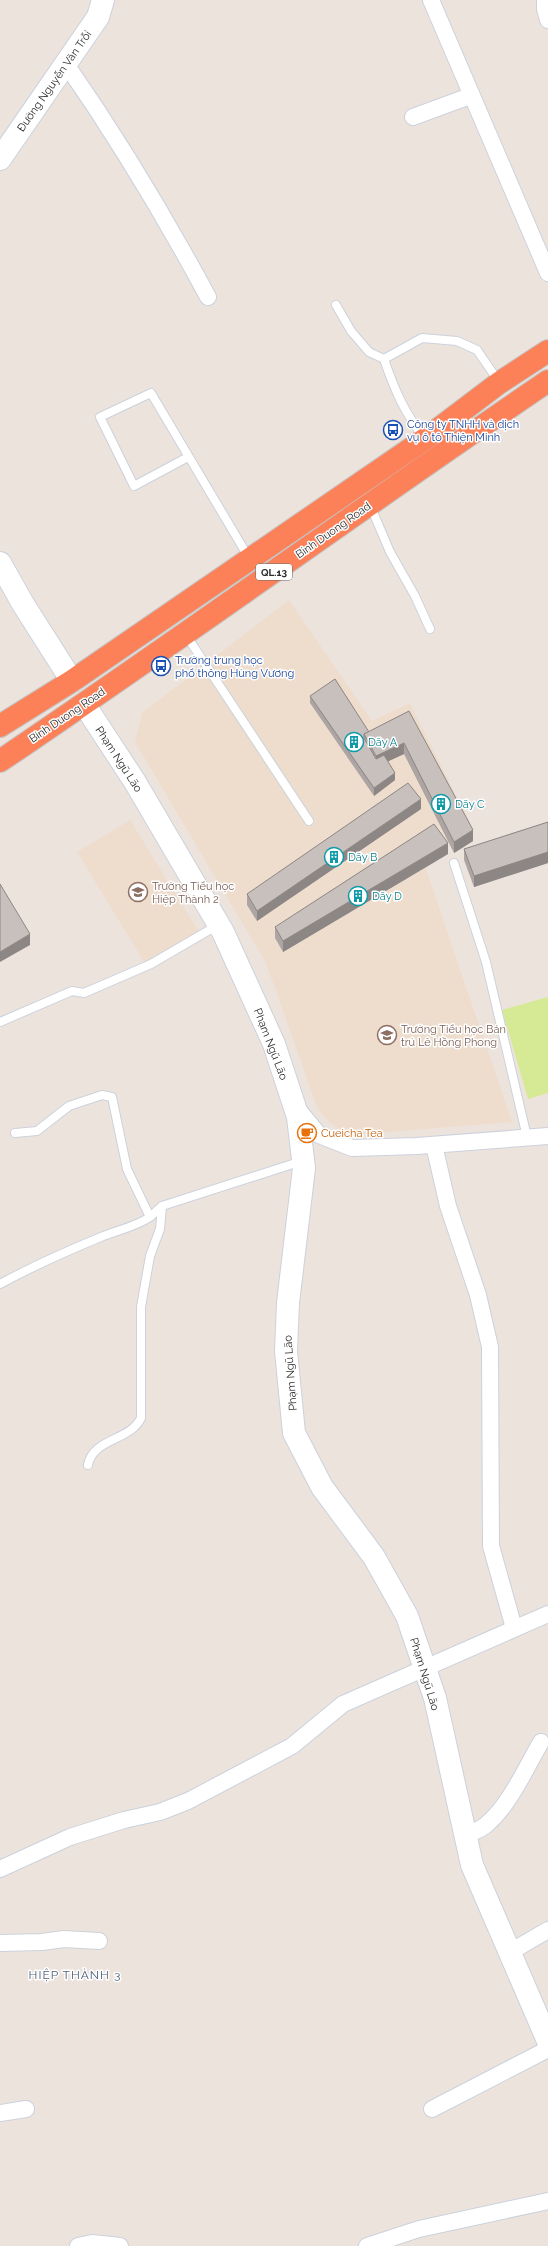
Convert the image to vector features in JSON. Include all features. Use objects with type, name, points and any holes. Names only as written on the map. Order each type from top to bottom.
[{"type":"highway","name":"Binh Duong Road","points":[[0,726],[72,681],[425,439],[499,383],[548,351]]},
{"type":"highway","name":"Binh Duong Road","points":[[0,761],[186,634],[369,504],[548,381]]},
{"type":"street","name":"Đường Nguyễn Văn Trỗi","points":[[0,159],[98,17],[103,0]]},
{"type":"street","points":[[430,0],[470,96],[548,273]]},
{"type":"street","points":[[545,0],[548,20]]},
{"type":"street","points":[[66,64],[102,116],[160,211],[208,297]]},
{"type":"street","points":[[413,117],[470,96]]},
{"type":"street","points":[[0,563],[23,604],[72,681]]},
{"type":"street","name":"Phạm Ngũ Lão","points":[[84,704],[135,782],[219,925],[274,1044],[298,1117],[303,1161],[288,1303],[286,1351],[294,1433],[322,1487],[374,1557],[407,1616],[435,1698],[472,1865],[548,2041]]},
{"type":"street","points":[[294,1104],[319,1135],[352,1148],[434,1145],[548,1136]]},
{"type":"street","points":[[434,1145],[448,1206],[478,1295],[490,1346],[491,1546],[514,1628]]},
{"type":"street","points":[[0,1869],[70,1837],[124,1820],[160,1812],[188,1802],[292,1746],[343,1704],[548,1614]]},
{"type":"street","points":[[465,1835],[480,1829],[496,1814],[519,1782],[541,1742]]},
{"type":"street","points":[[510,1952],[548,1930]]},
{"type":"street","points":[[0,1943],[42,1942],[64,1938],[100,1941]]},
{"type":"street","points":[[432,2109],[548,2049]]},
{"type":"street","points":[[0,2113],[26,2109]]},
{"type":"street","points":[[367,2246],[419,2229],[548,2201]]},
{"type":"street","points":[[78,2246],[92,2243],[120,2246]]},
{"type":"lane","points":[[336,305],[352,331],[370,352],[384,358],[394,390],[409,419],[425,439]]},
{"type":"lane","points":[[384,358],[422,338],[457,341],[477,350],[499,383]]},
{"type":"lane","points":[[188,457],[134,486],[100,417],[151,393],[249,559]]},
{"type":"lane","points":[[369,504],[390,552],[415,596],[430,629]]},
{"type":"lane","points":[[186,634],[309,821]]},
{"type":"lane","points":[[454,863],[486,962],[527,1137]]},
{"type":"lane","points":[[0,1022],[72,991],[84,993],[151,964],[219,925]]},
{"type":"lane","points":[[15,1133],[37,1131],[69,1106],[102,1095],[112,1097],[127,1169],[150,1217]]},
{"type":"lane","points":[[0,1284],[37,1264],[118,1230],[138,1224],[150,1217],[162,1206],[303,1161]]},
{"type":"lane","points":[[88,1465],[90,1457],[96,1450],[111,1440],[133,1431],[141,1418],[142,1308],[150,1256],[160,1229],[162,1206]]},
{"type":"shaded area","points":[[289,600],[372,721],[410,703],[472,827],[423,860],[512,1122],[351,1135],[334,1126],[324,1117],[317,1107],[266,963],[135,742],[142,713]]},
{"type":"shaded area","name":"Trường Tiểu học Hiệp Thành 2","points":[[130,820],[199,932],[146,965],[77,852]]},
{"type":"green space","points":[[548,997],[548,1093],[528,1099],[502,1010]]},
{"type":"building","name":"Dãy A","points":[[335,679],[369,732],[364,734],[364,738],[376,759],[384,755],[395,773],[374,788],[310,696]]},
{"type":"building","name":"Dãy C","points":[[409,711],[473,830],[454,842],[404,743],[376,756],[364,734]]},
{"type":"building","points":[[408,783],[421,799],[257,911],[247,894]]},
{"type":"building","points":[[548,822],[548,852],[474,876],[464,849]]},
{"type":"building","points":[[434,824],[448,843],[283,941],[275,927]]},
{"type":"building","points":[[0,884],[30,934],[0,952]]},
{"type":"place","name":"Công ty TNHH và dịch vụ ô tô Thiện Minh","points":[[393,430]]},
{"type":"place","name":"Trường trung học phổ thông Hùng Vương","points":[[161,666]]},
{"type":"place","name":"Dãy A","points":[[354,742]]},
{"type":"place","name":"Dãy C","points":[[441,804]]},
{"type":"place","name":"Dãy B","points":[[334,857]]},
{"type":"place","name":"Trường Tiểu học Hiệp Thành 2","points":[[138,892]]},
{"type":"place","name":"Dãy D","points":[[358,896]]},
{"type":"place","name":"Trường Tiểu học Bán trú Lê Hồng Phong","points":[[387,1035]]},
{"type":"place","name":"Cueicha Tea","points":[[307,1133]]},
{"type":"district","name":"HIỆP THÀNH 3","points":[[75,1975]]}]
